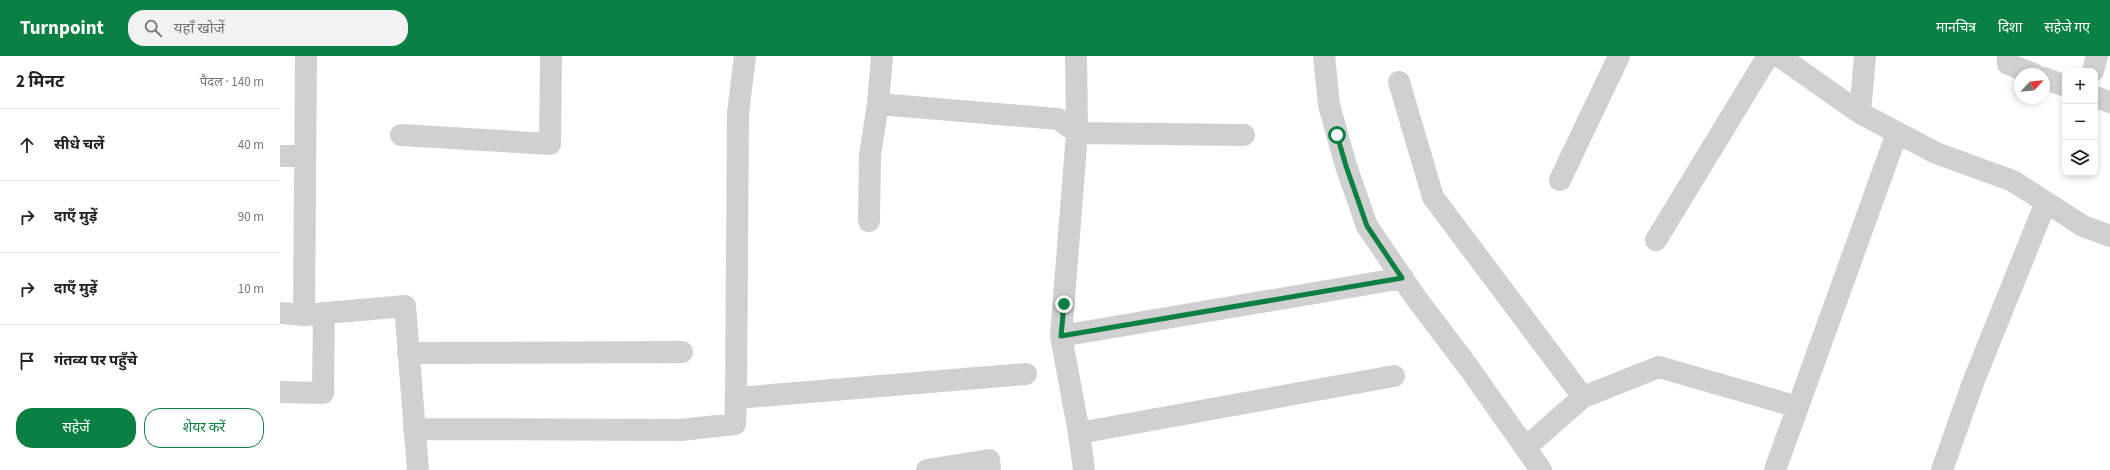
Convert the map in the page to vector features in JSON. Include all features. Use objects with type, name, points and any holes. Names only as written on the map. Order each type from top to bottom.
[{"type":"street","points":[[280,392],[323,393],[314,314],[305,156],[306,56]]},
{"type":"street","points":[[401,134],[550,144],[551,56]]},
{"type":"street","points":[[414,429],[680,430],[735,424],[738,113],[745,56]]},
{"type":"street","points":[[869,221],[870,155],[878,104],[882,56]]},
{"type":"street","points":[[1076,56],[1077,133],[1061,336],[1079,433],[1084,470]]},
{"type":"street","points":[[1324,56],[1329,105],[1346,166],[1367,226],[1402,278],[1540,470]]},
{"type":"street","points":[[1560,180],[1619,56]]},
{"type":"street","points":[[1656,240],[1768,56]]},
{"type":"street","points":[[1779,56],[1860,113],[1936,153],[2013,181],[2083,226],[2110,236]]},
{"type":"street","points":[[1860,113],[1865,56]]},
{"type":"street","points":[[2008,56],[2008,64],[2018,68]]},
{"type":"street","points":[[2095,68],[2097,56]]},
{"type":"street","points":[[2050,80],[2062,85]]},
{"type":"street","points":[[1399,82],[1433,197],[1583,397]]},
{"type":"street","points":[[2098,98],[2110,102]]},
{"type":"street","points":[[878,104],[1058,119],[1077,133],[1244,135]]},
{"type":"street","points":[[1775,470],[1897,133]]},
{"type":"street","points":[[280,156],[305,156]]},
{"type":"street","points":[[1942,470],[1974,380],[2046,202]]},
{"type":"street","points":[[1061,336],[1402,278]]},
{"type":"street","points":[[280,312],[314,314],[405,306],[418,470]]},
{"type":"street","points":[[408,353],[682,352]]},
{"type":"street","points":[[1525,448],[1583,397],[1659,367],[1798,407]]},
{"type":"street","points":[[736,398],[1026,374]]},
{"type":"street","points":[[1079,433],[1394,376]]},
{"type":"street","points":[[927,470],[989,460],[990,470]]},
{"type":"route","points":[[1064,304],[1061,336],[1402,278],[1367,226],[1337,135]]}]
